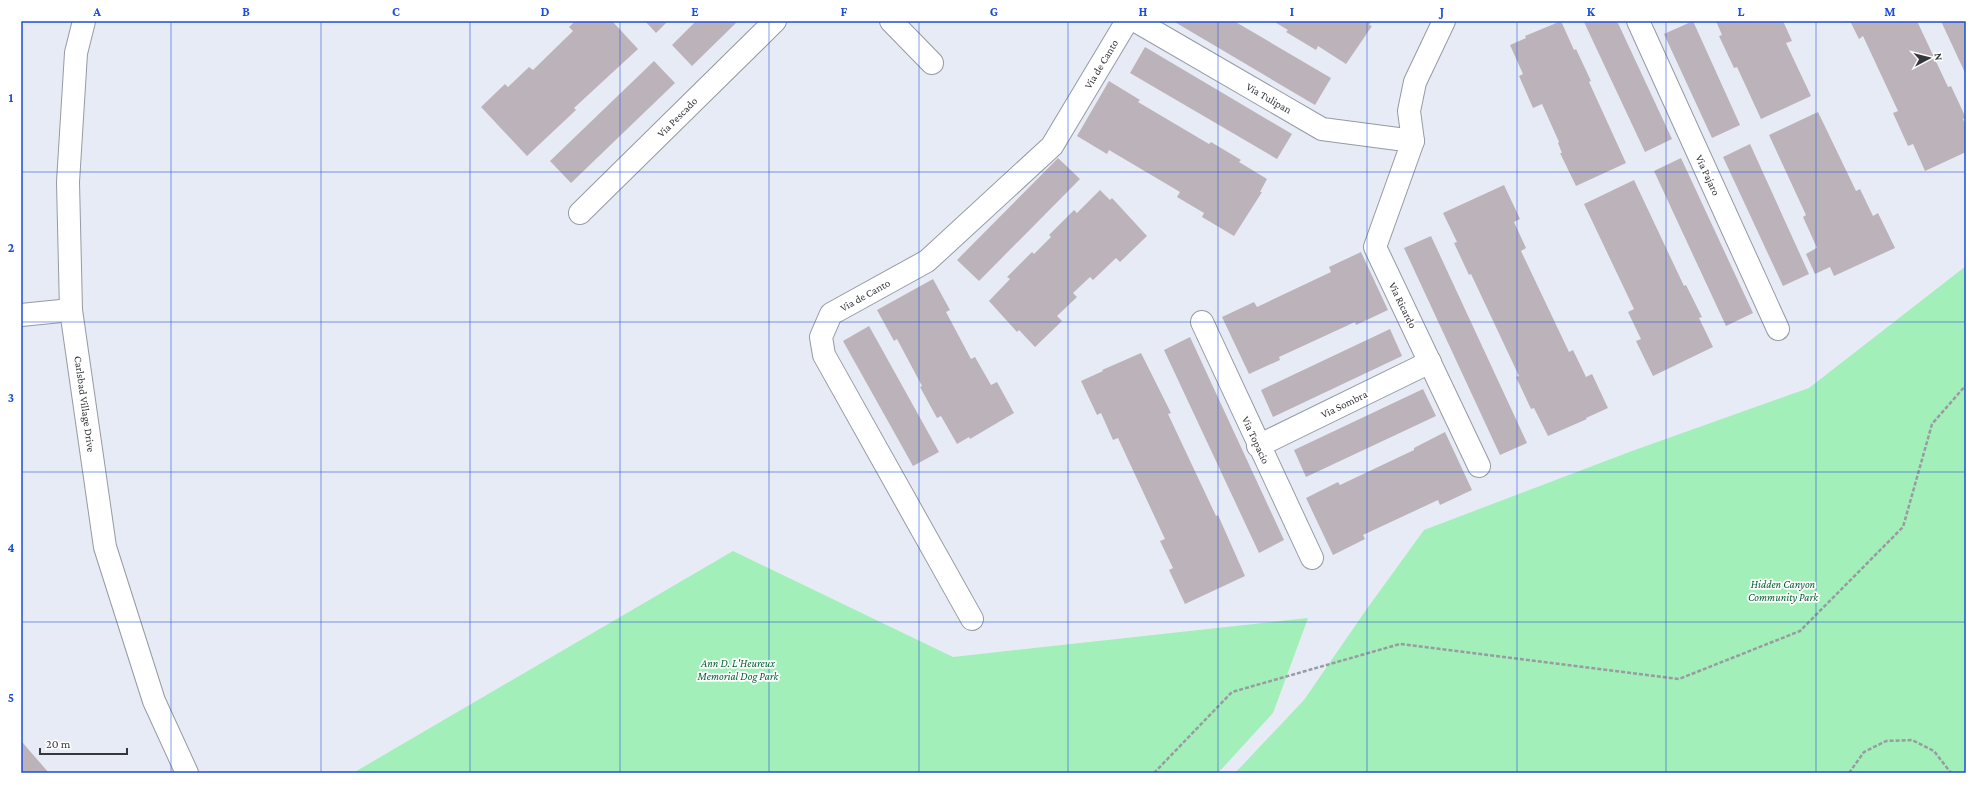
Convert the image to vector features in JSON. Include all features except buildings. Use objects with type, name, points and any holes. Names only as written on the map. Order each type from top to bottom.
[{"type":"street","name":"Carlsbad Village Drive","points":[[84,21],[76,53],[68,182],[71,310],[105,547],[154,700],[187,773]]},
{"type":"street","name":"Via Pescado","points":[[580,213],[775,21]]},
{"type":"street","points":[[891,21],[932,63]]},
{"type":"street","name":"Via de Canto","points":[[972,619],[824,355],[821,337],[831,314],[927,261],[1052,146],[1127,21]]},
{"type":"street","name":"Via Tulipan","points":[[1136,21],[1322,129],[1414,141]]},
{"type":"street","points":[[1414,141],[1409,111],[1415,82],[1444,21]]},
{"type":"street","name":"Via Pajaro","points":[[1638,21],[1778,329]]},
{"type":"street","name":"Via Ricardo","points":[[1414,141],[1375,247],[1479,466]]},
{"type":"street","points":[[21,315],[71,310]]},
{"type":"street","name":"Via Topacio","points":[[1202,322],[1258,446],[1312,558]]},
{"type":"street","name":"Via Sombra","points":[[1258,446],[1430,362]]},
{"type":"path","points":[[1154,773],[1232,692],[1400,644],[1679,679],[1800,631],[1903,527],[1932,424],[1966,385]]},
{"type":"path","points":[[1848,773],[1864,752],[1886,741],[1912,740],[1934,751],[1951,773]]},
{"type":"green space","name":"Hidden Canyon Community Park","points":[[1966,266],[1966,773],[1235,773],[1304,700],[1366,610],[1424,530],[1632,451],[1809,388]]},
{"type":"green space","name":"Ann D. L'Heureux Memorial Dog Park","points":[[733,551],[953,657],[1308,618],[1273,713],[1218,773],[353,773]]}]
